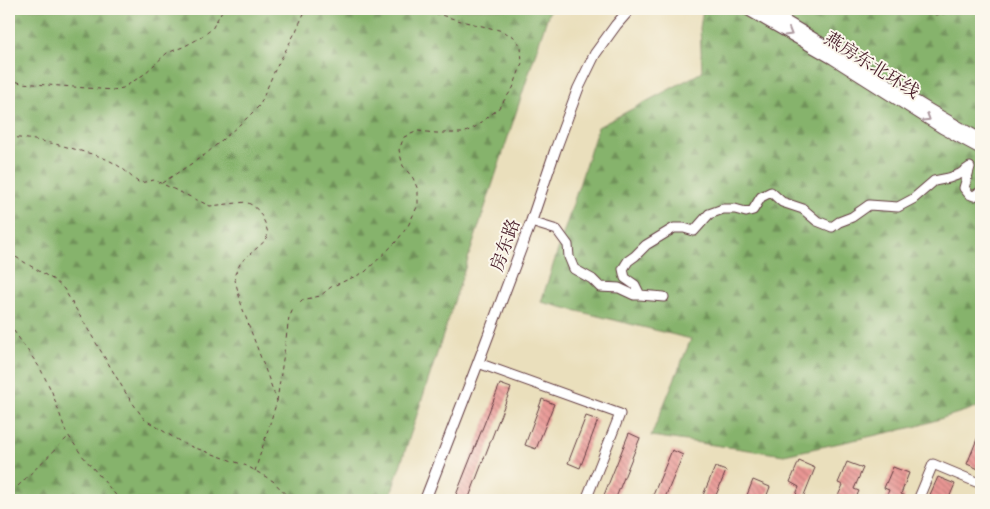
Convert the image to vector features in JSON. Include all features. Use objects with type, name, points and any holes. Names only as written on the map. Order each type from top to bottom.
[{"type":"main road","name":"房东路","points":[[425,500],[531,222],[578,89],[595,54],[630,9]]},
{"type":"main road","name":"燕房东北环线","points":[[746,9],[833,59],[942,128],[981,149]]},
{"type":"main road","name":"燕房东北环线","points":[[765,9],[838,52],[941,117],[981,139]]},
{"type":"street","points":[[640,295],[635,285],[625,278],[623,269],[628,261],[646,245],[674,228],[694,230],[709,214],[723,209],[735,209],[746,212],[753,210],[761,197],[771,192],[782,202],[803,209],[817,221],[832,227],[852,217],[869,205],[898,207],[913,199],[934,180],[949,178],[960,174],[970,167],[964,188],[969,194],[974,196],[981,190]]},
{"type":"street","points":[[531,222],[557,230],[568,245],[569,257],[574,269],[592,279],[600,287],[619,288],[634,295],[664,297]]},
{"type":"street","points":[[478,363],[620,414],[586,500]]},
{"type":"street","points":[[918,500],[932,464],[981,484]]},
{"type":"path","points":[[9,79],[21,83],[113,90],[123,88],[143,75],[167,54],[200,38],[212,29],[223,9]]},
{"type":"path","points":[[161,183],[206,154],[260,105],[274,72],[306,9]]},
{"type":"path","points":[[255,471],[277,401],[289,318],[293,309],[302,300],[320,296],[331,287],[365,272],[396,242],[408,226],[418,205],[418,190],[413,178],[403,166],[399,150],[404,137],[418,131],[464,133],[477,126],[498,110],[513,88],[522,63],[521,46],[513,36],[499,30],[421,9]]},
{"type":"path","points":[[778,17],[813,9]]},
{"type":"path","points":[[833,9],[858,9]]},
{"type":"path","points":[[932,9],[931,11],[934,15],[944,14],[950,9]]},
{"type":"path","points":[[9,137],[30,138],[63,145],[103,157],[121,167],[132,179],[140,183],[154,180],[210,206],[246,202],[260,211],[268,233],[266,240],[241,262],[234,276],[242,308],[277,401]]},
{"type":"path","points":[[9,254],[54,280],[64,289],[127,395],[144,419],[184,444],[247,466],[272,481],[291,500]]},
{"type":"path","points":[[9,324],[40,368],[52,392],[66,432],[120,500]]},
{"type":"path","points":[[18,486],[69,436]]},
{"type":"green space","points":[[9,9],[550,9],[389,500],[9,500]]},
{"type":"green space","points":[[703,9],[981,9],[981,406],[914,427],[784,455],[651,436],[691,339],[541,302],[598,127],[702,72],[700,28]]},
{"type":"building","points":[[500,384],[511,388],[468,500],[454,500]]},
{"type":"building","points":[[542,399],[554,404],[536,449],[525,445]]},
{"type":"building","points":[[586,416],[598,420],[580,468],[568,463]]},
{"type":"building","points":[[981,429],[981,470],[967,464]]},
{"type":"building","points":[[629,433],[640,438],[615,500],[602,500]]},
{"type":"building","points":[[672,450],[683,455],[664,500],[651,500]]},
{"type":"building","points":[[799,461],[815,468],[802,500],[794,500],[799,487],[790,482]]},
{"type":"building","points":[[847,462],[863,468],[854,489],[859,491],[855,500],[836,500],[843,485],[838,483]]},
{"type":"building","points":[[715,467],[726,471],[714,500],[701,500]]},
{"type":"building","points":[[893,467],[909,473],[901,494],[905,496],[903,500],[885,500],[889,490],[884,488]]},
{"type":"building","points":[[938,477],[955,484],[948,500],[928,499]]},
{"type":"building","points":[[753,480],[770,487],[765,500],[745,500]]}]
